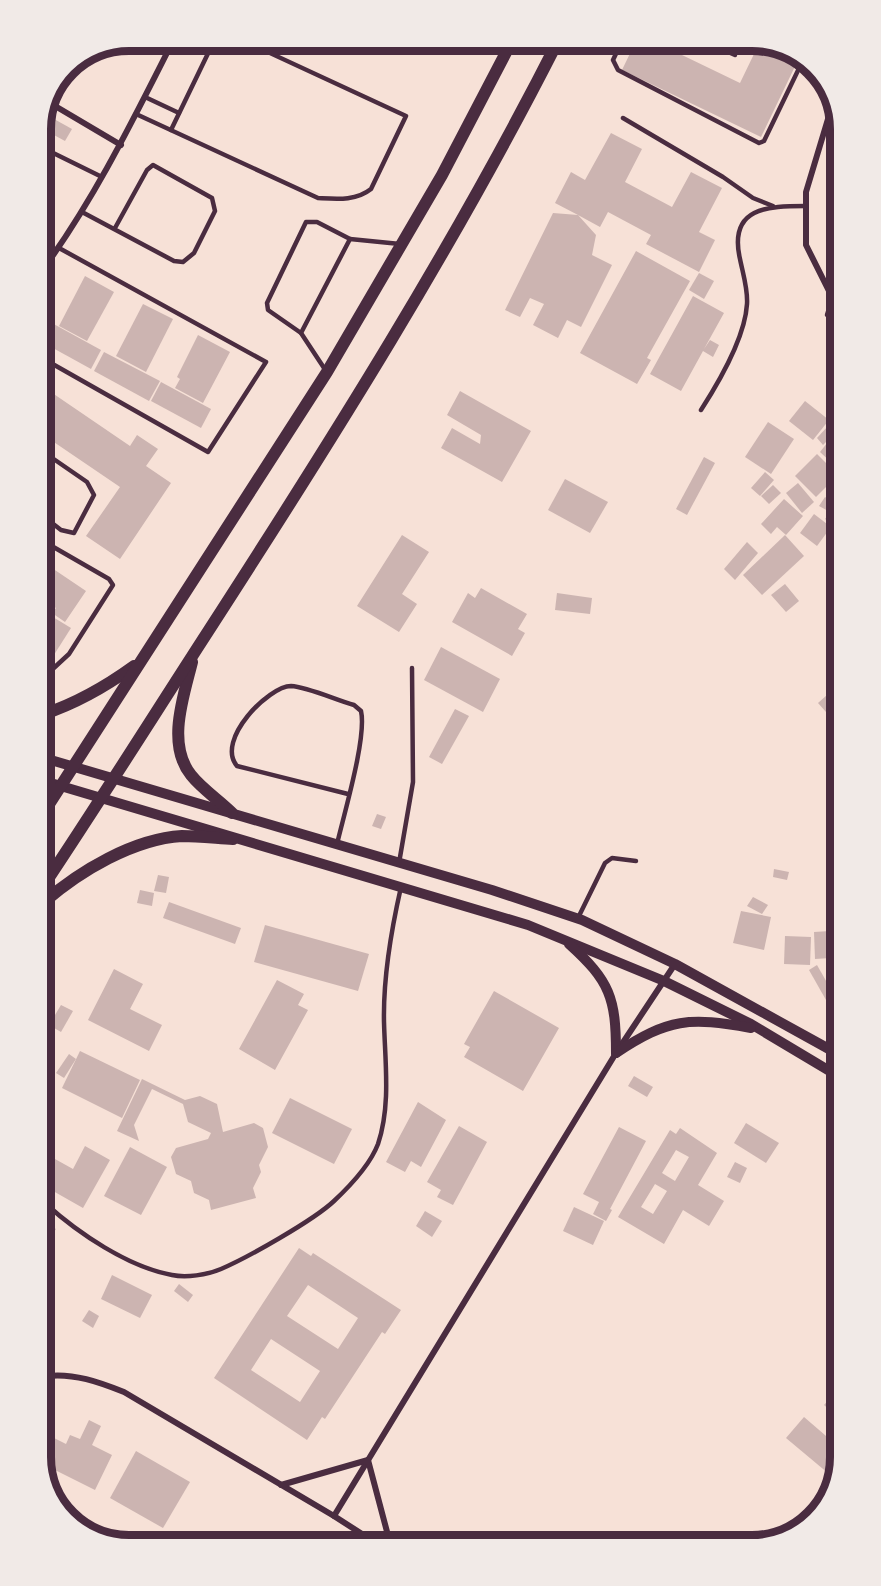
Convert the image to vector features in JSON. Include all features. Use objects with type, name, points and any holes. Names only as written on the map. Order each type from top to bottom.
[{"type":"main road","points":[[51,802],[327,372],[403,244],[507,51]]},
{"type":"main road","points":[[51,874],[407,318],[478,193],[553,51]]},
{"type":"main road","points":[[194,652],[179,714],[183,758],[190,774],[232,813]]},
{"type":"main road","points":[[51,711],[104,688],[139,662]]},
{"type":"main road","points":[[51,896],[63,885],[93,868],[154,841],[181,836],[233,839]]},
{"type":"street","points":[[51,259],[82,212],[121,145],[168,51]]},
{"type":"street","points":[[55,106],[121,145]]},
{"type":"street","points":[[829,115],[806,192],[806,245],[830,295]]},
{"type":"street","points":[[826,124],[829,121]]},
{"type":"street","points":[[51,760],[337,844],[578,919],[675,964],[830,1050]]},
{"type":"street","points":[[51,783],[518,922],[664,981],[762,1030],[830,1072]]},
{"type":"street","points":[[563,939],[596,968],[607,985],[616,1023],[616,1053]]},
{"type":"street","points":[[334,1516],[616,1053],[675,964]]},
{"type":"street","points":[[616,1053],[649,1032],[672,1024],[719,1022],[762,1030]]},
{"type":"street","points":[[51,1375],[61,1374],[96,1381],[124,1392],[364,1535]]},
{"type":"street","points":[[281,1485],[368,1460]]},
{"type":"street","points":[[368,1460],[388,1535]]},
{"type":"lane","points":[[171,130],[209,51]]},
{"type":"lane","points":[[136,114],[318,198],[363,196],[371,189],[406,116],[267,51]]},
{"type":"lane","points":[[617,51],[613,60],[618,70],[759,143],[764,141],[800,67]]},
{"type":"lane","points":[[726,51],[735,55]]},
{"type":"lane","points":[[145,96],[179,112]]},
{"type":"lane","points":[[623,118],[723,177],[753,198],[773,206]]},
{"type":"lane","points":[[51,152],[102,177]]},
{"type":"lane","points":[[82,212],[174,261],[183,262],[194,254],[215,211],[215,204],[212,198],[153,165],[147,170],[115,228]]},
{"type":"lane","points":[[701,410],[742,330],[747,304],[746,280],[739,256],[739,226],[747,215],[773,206],[806,206]]},
{"type":"lane","points":[[327,372],[301,333],[268,310],[267,303],[306,222],[317,222],[350,239],[403,244]]},
{"type":"lane","points":[[301,333],[350,239]]},
{"type":"lane","points":[[51,363],[208,452],[266,362],[59,248]]},
{"type":"lane","points":[[827,315],[830,308]]},
{"type":"lane","points":[[51,457],[87,482],[94,495],[74,533],[61,530],[51,522]]},
{"type":"lane","points":[[51,546],[109,579],[113,585],[69,654],[51,671]]},
{"type":"lane","points":[[399,863],[402,833],[413,782],[412,668]]},
{"type":"lane","points":[[337,844],[364,723],[361,711],[354,705],[292,686],[280,689],[268,696],[237,730],[230,751],[231,759],[237,766],[348,794]]},
{"type":"lane","points":[[578,919],[605,863],[612,858],[636,861]]},
{"type":"lane","points":[[51,1208],[67,1222],[123,1257],[171,1275],[194,1276],[220,1270],[332,1203],[369,1161],[382,1128],[386,1102],[385,988],[393,920],[401,887]]},
{"type":"building","points":[[631,51],[674,51],[740,83],[754,54],[748,51],[767,52],[796,64],[761,137],[622,70]]},
{"type":"building","points":[[52,118],[72,129],[65,141],[51,133]]},
{"type":"building","points":[[611,133],[642,149],[625,182],[672,207],[691,172],[722,188],[699,232],[715,240],[699,272],[646,244],[651,235],[608,212],[600,227],[555,203],[571,172],[585,180]]},
{"type":"building","points":[[553,213],[578,215],[596,235],[592,255],[612,265],[581,327],[567,320],[558,338],[533,325],[544,304],[530,298],[520,317],[505,310]]},
{"type":"building","points":[[636,251],[690,281],[647,358],[651,360],[637,384],[580,353]]},
{"type":"building","points":[[699,273],[714,281],[704,299],[689,290]]},
{"type":"building","points":[[85,276],[114,292],[87,341],[59,326]]},
{"type":"building","points":[[693,296],[724,313],[704,349],[710,340],[719,345],[713,357],[703,351],[681,391],[650,374]]},
{"type":"building","points":[[143,304],[173,319],[146,372],[116,356]]},
{"type":"building","points":[[51,323],[101,350],[91,369],[51,347]]},
{"type":"building","points":[[198,335],[230,352],[203,403],[175,388],[180,379],[177,377]]},
{"type":"building","points":[[104,352],[160,381],[149,401],[94,371]]},
{"type":"building","points":[[161,382],[211,409],[201,428],[151,401]]},
{"type":"building","points":[[460,391],[531,431],[502,482],[441,448],[452,428],[480,444],[481,435],[447,415]]},
{"type":"building","points":[[51,392],[130,446],[137,435],[158,449],[146,466],[171,483],[120,559],[86,536],[120,487],[51,440]]},
{"type":"building","points":[[805,401],[829,420],[813,440],[789,421]]},
{"type":"building","points":[[768,422],[794,439],[771,474],[745,457]]},
{"type":"building","points":[[828,426],[830,428],[830,438],[823,445],[817,438]]},
{"type":"building","points":[[830,439],[830,461],[820,452]]},
{"type":"building","points":[[817,454],[830,467],[830,483],[816,497],[795,476]]},
{"type":"building","points":[[704,457],[715,463],[687,515],[676,509]]},
{"type":"building","points":[[765,472],[774,480],[760,496],[751,488]]},
{"type":"building","points":[[565,479],[608,502],[590,533],[548,510]]},
{"type":"building","points":[[798,483],[814,502],[802,513],[786,493]]},
{"type":"building","points":[[773,485],[781,493],[769,504],[761,496]]},
{"type":"building","points":[[825,497],[830,500],[830,512],[819,506]]},
{"type":"building","points":[[784,499],[803,516],[786,535],[777,527],[771,534],[761,524]]},
{"type":"building","points":[[830,512],[830,523],[825,519]]},
{"type":"building","points":[[814,514],[830,526],[817,546],[800,533]]},
{"type":"building","points":[[402,535],[429,552],[402,594],[417,604],[399,632],[357,606]]},
{"type":"building","points":[[785,535],[804,556],[762,595],[743,575]]},
{"type":"building","points":[[747,542],[758,553],[735,580],[724,569]]},
{"type":"building","points":[[51,567],[86,591],[65,622],[52,613],[56,608],[51,605]]},
{"type":"building","points":[[785,584],[799,601],[786,612],[771,595]]},
{"type":"building","points":[[481,588],[527,614],[518,629],[525,633],[512,656],[452,622],[468,593],[475,598]]},
{"type":"building","points":[[557,593],[592,598],[590,614],[555,610]]},
{"type":"building","points":[[51,616],[71,628],[51,657]]},
{"type":"building","points":[[441,647],[500,679],[483,712],[424,680]]},
{"type":"building","points":[[827,695],[830,698],[830,708],[826,712],[818,703]]},
{"type":"building","points":[[455,709],[469,716],[442,764],[429,757]]},
{"type":"building","points":[[377,814],[386,817],[381,829],[372,826]]},
{"type":"building","points":[[774,869],[789,872],[787,880],[773,877]]},
{"type":"building","points":[[158,875],[169,877],[166,893],[154,891]]},
{"type":"building","points":[[140,890],[154,893],[152,906],[137,903]]},
{"type":"building","points":[[753,897],[768,905],[762,914],[747,906]]},
{"type":"building","points":[[169,902],[241,928],[235,944],[163,918]]},
{"type":"building","points":[[741,911],[771,917],[764,950],[733,943]]},
{"type":"building","points":[[265,925],[369,954],[358,991],[254,962]]},
{"type":"building","points":[[830,931],[830,958],[815,959],[814,932]]},
{"type":"building","points":[[785,936],[811,937],[810,965],[784,964]]},
{"type":"building","points":[[817,965],[830,988],[830,998],[826,1000],[809,970]]},
{"type":"building","points":[[114,969],[143,984],[130,1009],[162,1025],[149,1051],[88,1020]]},
{"type":"building","points":[[277,980],[304,994],[298,1005],[308,1010],[275,1070],[239,1049]]},
{"type":"building","points":[[494,991],[559,1028],[523,1091],[464,1057],[470,1047],[464,1044]]},
{"type":"building","points":[[61,1005],[73,1011],[61,1032],[51,1026],[51,1022]]},
{"type":"building","points":[[80,1051],[140,1080],[122,1118],[62,1088]]},
{"type":"building","points":[[69,1054],[76,1059],[64,1078],[56,1073]]},
{"type":"building","points":[[634,1076],[653,1087],[647,1097],[628,1086]]},
{"type":"building","points":[[142,1079],[185,1100],[200,1096],[217,1104],[223,1132],[254,1123],[263,1128],[268,1147],[259,1165],[261,1172],[253,1188],[256,1198],[211,1210],[209,1200],[194,1193],[191,1181],[176,1174],[171,1157],[176,1148],[208,1139],[211,1133],[188,1122],[183,1104],[152,1089],[134,1125],[139,1141],[117,1131]]},
{"type":"building","points":[[290,1098],[352,1129],[334,1164],[272,1133]]},
{"type":"building","points":[[418,1102],[446,1120],[421,1167],[411,1161],[405,1172],[386,1162]]},
{"type":"building","points":[[746,1123],[779,1143],[766,1163],[734,1143]]},
{"type":"building","points":[[459,1126],[487,1142],[453,1205],[437,1197],[441,1190],[427,1182]]},
{"type":"building","points":[[619,1127],[646,1141],[606,1221],[593,1214],[599,1202],[583,1194]]},
{"type":"building","points":[[680,1128],[717,1153],[698,1185],[724,1201],[709,1226],[683,1210],[664,1244],[618,1217],[670,1130],[676,1134]],"holes":[[[676,1150],[689,1157],[675,1181],[662,1173]],[[655,1184],[667,1191],[653,1214],[641,1207]]]},
{"type":"building","points":[[85,1146],[110,1160],[83,1208],[51,1190],[51,1157],[73,1169]]},
{"type":"building","points":[[130,1147],[167,1167],[141,1215],[104,1196]]},
{"type":"building","points":[[735,1162],[747,1168],[740,1183],[727,1177]]},
{"type":"building","points":[[574,1207],[604,1221],[593,1245],[563,1231]]},
{"type":"building","points":[[425,1211],[442,1221],[432,1237],[416,1226]]},
{"type":"building","points":[[51,1226],[56,1229],[51,1236]]},
{"type":"building","points":[[299,1248],[311,1256],[313,1253],[401,1310],[385,1334],[382,1332],[325,1419],[322,1417],[307,1440],[214,1378]],"holes":[[[308,1285],[358,1318],[338,1349],[287,1316]],[[271,1339],[320,1371],[300,1402],[251,1370]]]},
{"type":"building","points":[[112,1275],[152,1295],[140,1318],[101,1299]]},
{"type":"building","points":[[179,1284],[193,1295],[188,1302],[174,1291]]},
{"type":"building","points":[[89,1310],[99,1316],[93,1328],[82,1321]]},
{"type":"building","points":[[830,1398],[830,1410],[824,1405]]},
{"type":"building","points":[[804,1417],[830,1439],[828,1473],[786,1438]]},
{"type":"building","points":[[89,1420],[101,1426],[92,1445],[112,1455],[95,1490],[52,1468],[51,1436],[66,1444],[70,1435],[80,1439]]},
{"type":"building","points":[[136,1451],[190,1482],[163,1528],[110,1498]]}]
